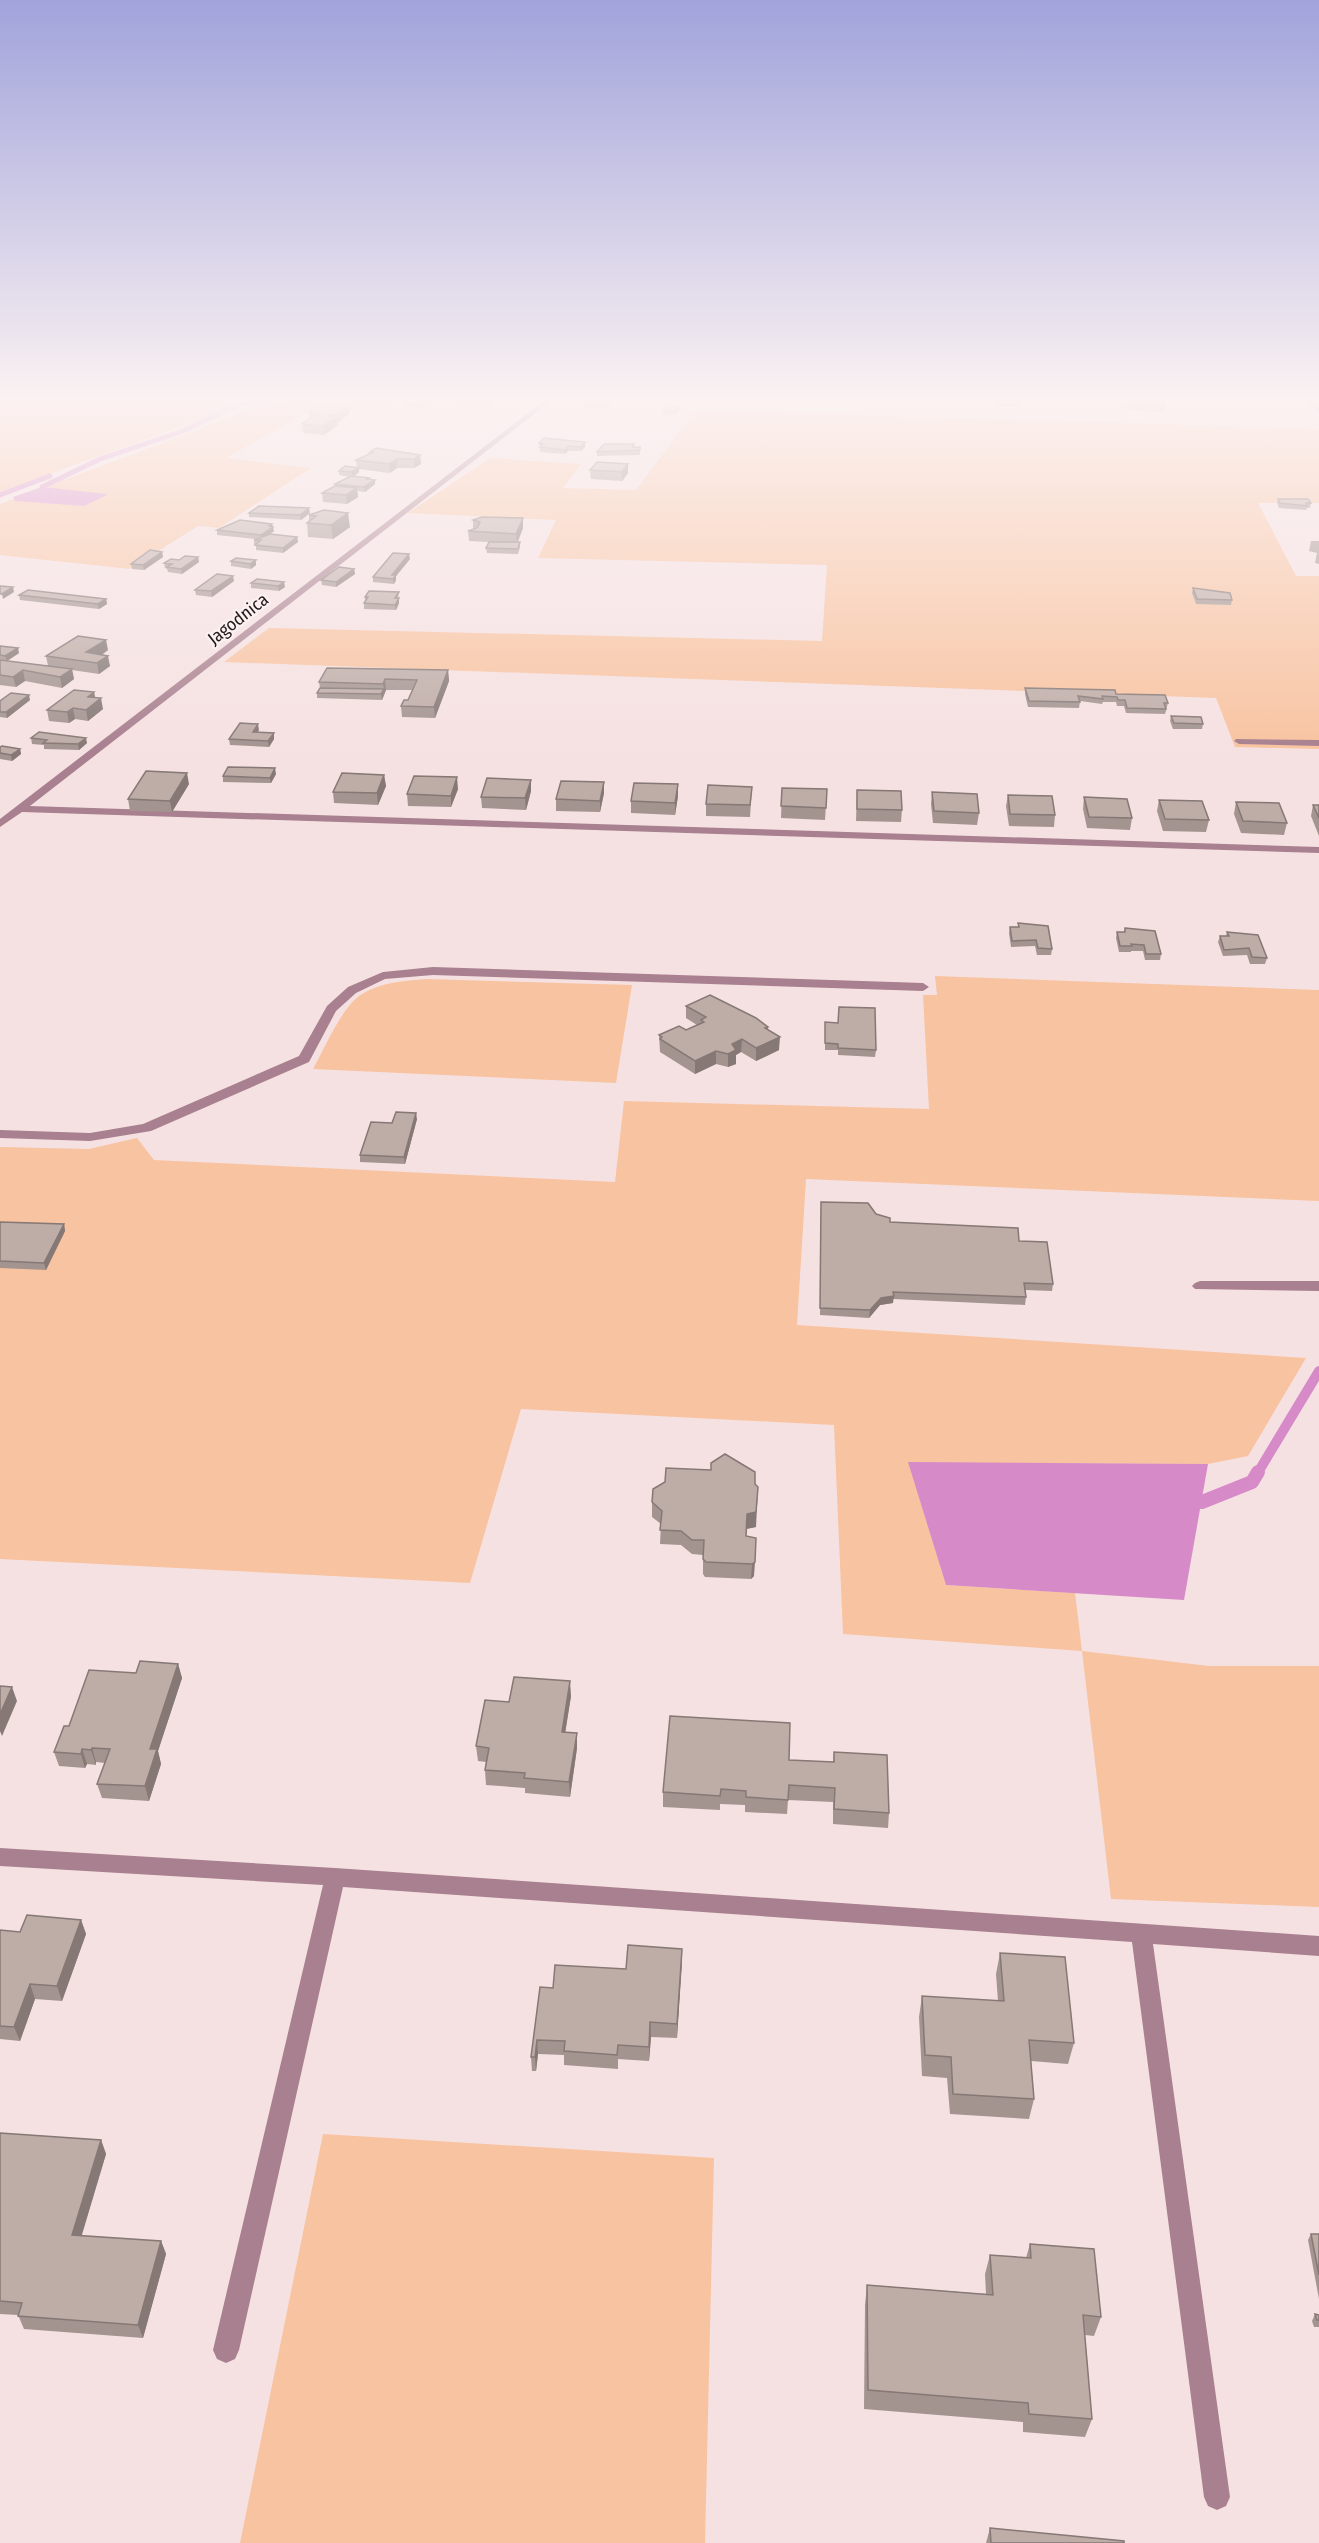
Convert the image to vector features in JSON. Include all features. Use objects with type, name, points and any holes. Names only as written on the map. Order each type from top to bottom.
[{"type":"street","name":"Jagodnica","points":[[0,824],[399,516]]},
{"type":"street","points":[[1239,741],[1319,743]]},
{"type":"street","points":[[20,808],[1319,850]]},
{"type":"street","points":[[0,1134],[90,1137],[146,1128],[304,1059],[332,1009],[352,990],[383,976],[433,971],[923,987]]},
{"type":"street","points":[[1200,1286],[1319,1286]]},
{"type":"street","points":[[0,1857],[334,1876],[1319,1946]]},
{"type":"street","points":[[226,2350],[334,1876]]},
{"type":"street","points":[[1141,1932],[1217,2497]]},
{"type":"shaded area","points":[[0,516],[238,516],[219,528],[198,526],[130,569],[0,555]]},
{"type":"shaded area","points":[[465,516],[1265,516],[1296,576],[1319,576],[1319,749],[1235,747],[1216,698],[224,662],[269,628],[822,641],[827,565],[538,558],[556,520]]},
{"type":"shaded area","points":[[935,976],[1319,990],[1319,1201],[806,1179],[797,1325],[1306,1358],[1248,1456],[1208,1464],[909,1463],[946,1585],[1075,1593],[1082,1651],[843,1634],[834,1425],[521,1409],[470,1583],[0,1559],[0,1147],[89,1149],[137,1138],[154,1160],[615,1182],[624,1101],[929,1109],[923,995],[937,995]]},
{"type":"shaded area","points":[[426,979],[632,985],[616,1083],[313,1069],[341,1017],[362,994],[402,981]]},
{"type":"shaded area","points":[[908,1462],[1208,1464],[1184,1600],[946,1585]]},
{"type":"shaded area","points":[[1082,1651],[1209,1666],[1319,1666],[1319,1907],[1111,1899]]},
{"type":"shaded area","points":[[323,2134],[714,2158],[705,2543],[240,2543]]},
{"type":"building","points":[[314,516],[344,516],[331,525],[307,523],[316,516]]},
{"type":"building","points":[[482,517],[523,518],[516,534],[468,531],[477,528],[480,522],[473,520]]},
{"type":"building","points":[[240,520],[272,524],[269,526],[273,527],[261,535],[217,530]]},
{"type":"building","points":[[270,534],[297,537],[283,548],[255,545],[261,540],[254,540]]},
{"type":"building","points":[[489,542],[520,542],[518,549],[486,548]]},
{"type":"building","points":[[150,550],[162,552],[143,565],[131,564]]},
{"type":"building","points":[[393,553],[409,554],[392,575],[396,575],[393,579],[373,577]]},
{"type":"building","points":[[185,556],[198,557],[181,569],[167,567],[172,564],[164,563],[171,559],[179,560]]},
{"type":"building","points":[[236,558],[256,560],[250,564],[231,561]]},
{"type":"building","points":[[339,567],[354,569],[336,582],[321,580]]},
{"type":"building","points":[[217,574],[233,576],[211,591],[195,590]]},
{"type":"building","points":[[257,579],[284,582],[278,586],[251,583]]},
{"type":"building","points":[[0,586],[13,587],[0,594]]},
{"type":"building","points":[[1193,588],[1230,593],[1232,600],[1197,599]]},
{"type":"building","points":[[28,590],[106,599],[98,604],[19,595]]},
{"type":"building","points":[[369,591],[399,592],[395,598],[399,598],[395,605],[364,603]]},
{"type":"building","points":[[78,636],[106,640],[86,652],[108,656],[97,663],[46,656]]},
{"type":"building","points":[[0,646],[18,648],[5,656],[0,655]]},
{"type":"building","points":[[0,660],[72,669],[60,677],[23,670],[13,677],[0,675]]},
{"type":"building","points":[[327,668],[448,670],[434,707],[401,706],[404,700],[408,700],[417,680],[385,679],[383,684],[319,682]]},
{"type":"building","points":[[320,688],[384,689],[381,694],[317,693]]},
{"type":"building","points":[[1025,688],[1115,690],[1116,694],[1165,695],[1168,703],[1164,703],[1166,709],[1127,708],[1125,700],[1102,696],[1103,699],[1078,696],[1080,702],[1029,701]]},
{"type":"building","points":[[74,690],[94,692],[88,697],[101,698],[86,710],[73,708],[67,712],[47,710]]},
{"type":"building","points":[[11,693],[29,695],[6,712],[0,712],[0,701]]},
{"type":"building","points":[[1171,716],[1201,717],[1203,724],[1174,723]]},
{"type":"building","points":[[240,723],[258,724],[253,732],[274,733],[268,741],[229,739]]},
{"type":"building","points":[[39,732],[86,738],[78,744],[43,743],[47,740],[31,738]]},
{"type":"building","points":[[2,746],[20,749],[11,755],[0,753]]},
{"type":"building","points":[[228,767],[275,768],[270,778],[223,776]]},
{"type":"building","points":[[146,771],[187,773],[170,801],[128,799]]},
{"type":"building","points":[[342,773],[384,775],[377,793],[333,792]]},
{"type":"building","points":[[414,776],[457,777],[451,796],[407,794]]},
{"type":"building","points":[[487,778],[531,780],[525,798],[481,797]]},
{"type":"building","points":[[561,781],[604,782],[600,801],[556,799]]},
{"type":"building","points":[[634,783],[678,784],[675,803],[631,801]]},
{"type":"building","points":[[708,785],[752,787],[750,805],[706,804]]},
{"type":"building","points":[[782,788],[827,789],[826,808],[781,806]]},
{"type":"building","points":[[857,790],[901,791],[902,810],[857,809]]},
{"type":"building","points":[[932,792],[977,794],[979,813],[934,811]]},
{"type":"building","points":[[1008,795],[1052,796],[1055,815],[1010,814]]},
{"type":"building","points":[[1084,797],[1127,799],[1132,818],[1089,817]]},
{"type":"building","points":[[1159,800],[1202,801],[1209,820],[1165,819]]},
{"type":"building","points":[[1236,802],[1279,803],[1287,823],[1243,821]]},
{"type":"building","points":[[1313,805],[1319,805],[1319,818]]},
{"type":"building","points":[[1018,923],[1048,926],[1052,949],[1038,948],[1036,940],[1012,941],[1010,927],[1019,927]]},
{"type":"building","points":[[1125,928],[1155,931],[1161,954],[1146,954],[1144,945],[1120,946],[1117,932],[1125,932]]},
{"type":"building","points":[[1227,932],[1258,935],[1267,958],[1252,957],[1249,948],[1224,950],[1220,936],[1229,936]]},
{"type":"building","points":[[710,995],[756,1018],[768,1027],[765,1028],[780,1037],[756,1048],[742,1039],[732,1044],[736,1050],[728,1054],[716,1051],[695,1061],[660,1039],[662,1037],[659,1035],[679,1026],[686,1030],[704,1022],[701,1020],[706,1017],[686,1006]]},
{"type":"building","points":[[839,1007],[875,1008],[876,1050],[838,1048],[838,1044],[825,1043],[825,1022],[838,1023]]},
{"type":"building","points":[[396,1112],[416,1113],[404,1157],[360,1155],[371,1122],[392,1123]]},
{"type":"building","points":[[821,1202],[868,1203],[876,1214],[890,1218],[890,1222],[1018,1228],[1019,1241],[1047,1242],[1053,1284],[1024,1283],[1026,1297],[893,1292],[894,1296],[881,1298],[870,1310],[820,1308]]},
{"type":"building","points":[[0,1222],[64,1224],[44,1263],[0,1261]]},
{"type":"building","points":[[725,1454],[755,1472],[755,1484],[758,1487],[756,1512],[747,1514],[746,1536],[756,1538],[755,1562],[752,1564],[706,1562],[703,1559],[704,1540],[692,1540],[681,1531],[660,1530],[662,1511],[652,1502],[653,1489],[665,1482],[666,1468],[711,1470],[711,1463]]},
{"type":"building","points":[[140,1661],[178,1664],[150,1749],[157,1749],[145,1786],[97,1784],[110,1749],[82,1749],[81,1754],[54,1752],[64,1726],[69,1726],[89,1670],[136,1673]]},
{"type":"building","points":[[514,1677],[570,1681],[562,1732],[577,1733],[569,1782],[524,1778],[525,1773],[485,1770],[489,1748],[476,1746],[485,1700],[509,1702]]},
{"type":"building","points":[[0,1686],[12,1687],[0,1714]]},
{"type":"building","points":[[670,1716],[790,1723],[789,1760],[834,1762],[834,1752],[887,1755],[889,1813],[834,1809],[835,1788],[789,1785],[788,1800],[746,1797],[746,1791],[721,1789],[720,1796],[663,1792]]},
{"type":"building","points":[[27,1915],[81,1920],[57,1986],[30,1984],[14,2027],[0,2026],[0,1930],[20,1932]]},
{"type":"building","points":[[628,1945],[682,1949],[677,2024],[650,2022],[649,2047],[618,2045],[617,2055],[564,2051],[565,2041],[537,2040],[535,2057],[531,2057],[540,1987],[553,1988],[555,1965],[626,1969]]},
{"type":"building","points":[[1000,1953],[1065,1957],[1074,2043],[1029,2040],[1034,2099],[953,2094],[951,2057],[925,2055],[922,1996],[1004,2001]]},
{"type":"building","points":[[0,2133],[101,2140],[72,2235],[161,2241],[138,2325],[18,2316],[22,2303],[0,2301]]},
{"type":"building","points":[[1311,2234],[1319,2234],[1319,2275]]},
{"type":"building","points":[[1030,2244],[1094,2249],[1101,2317],[1083,2315],[1092,2419],[1029,2414],[1028,2403],[868,2390],[867,2285],[993,2295],[990,2255],[1031,2258]]},
{"type":"building","points":[[990,2528],[1124,2541],[1124,2543],[991,2543]]},
{"type":"waterway","points":[[1257,1474],[1319,1371]]},
{"type":"waterway","points":[[1202,1502],[1252,1482],[1258,1472]]}]
